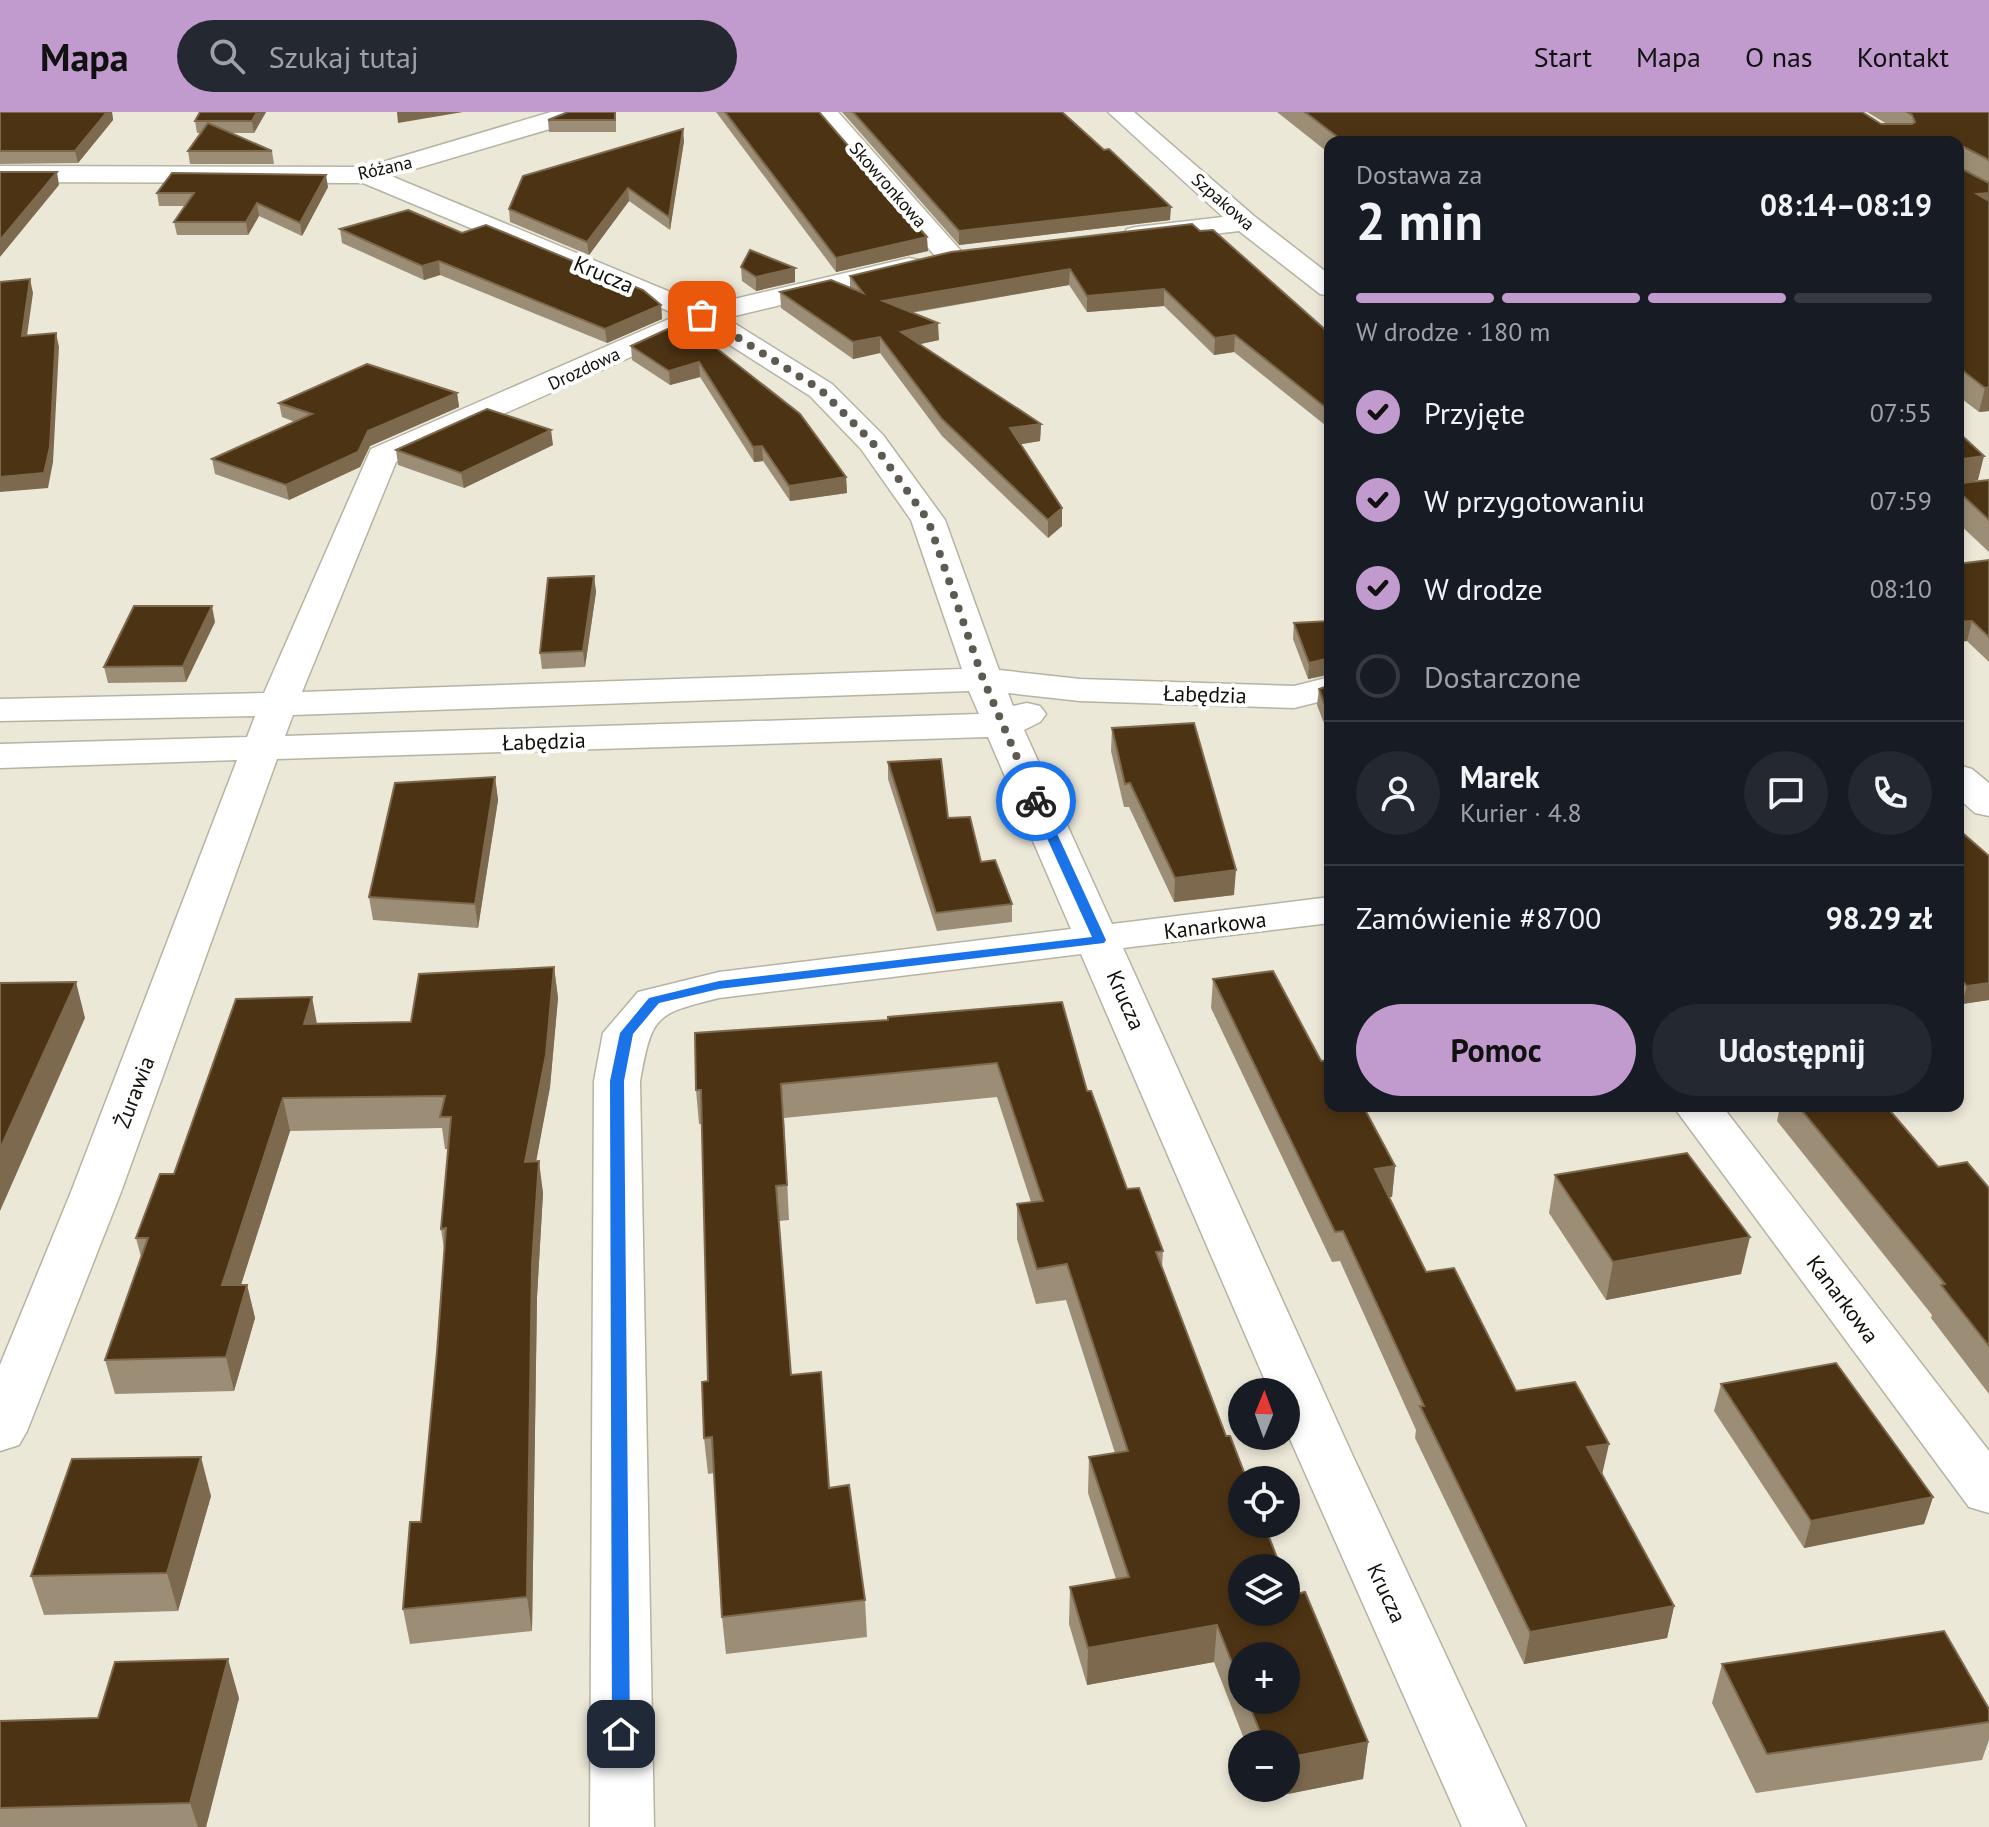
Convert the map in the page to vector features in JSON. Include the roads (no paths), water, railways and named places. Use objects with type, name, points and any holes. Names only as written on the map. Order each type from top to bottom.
[{"type":"street","name":"Różana","points":[[0,174],[367,175],[545,123],[571,112]]},
{"type":"street","name":"Skowronkowa","points":[[825,112],[951,257]]},
{"type":"street","name":"Szpakowa","points":[[1120,112],[1245,222],[1324,283]]},
{"type":"street","name":"Krucza","points":[[367,175],[702,315],[821,390],[872,442],[928,520],[983,679],[1323,1452],[1494,1827]]},
{"type":"street","points":[[1106,239],[1245,222]]},
{"type":"street","name":"Drozdowa","points":[[263,751],[278,704],[382,456],[702,315],[815,286],[951,257],[982,254]]},
{"type":"street","name":"Łabędzia","points":[[0,710],[278,704],[983,679],[1080,690],[1294,697],[1324,690]]},
{"type":"street","name":"Łabędzia","points":[[0,756],[263,751],[1003,725],[1080,690]]},
{"type":"street","name":"Żurawia","points":[[0,1431],[96,1192],[263,751]]},
{"type":"street","points":[[1964,782],[1989,804]]},
{"type":"street","name":"Kanarkowa","points":[[622,1827],[617,1081],[626,1033],[654,1001],[719,985],[1324,911]]},
{"type":"street","name":"Kanarkowa","points":[[1702,1112],[1989,1492]]}]
